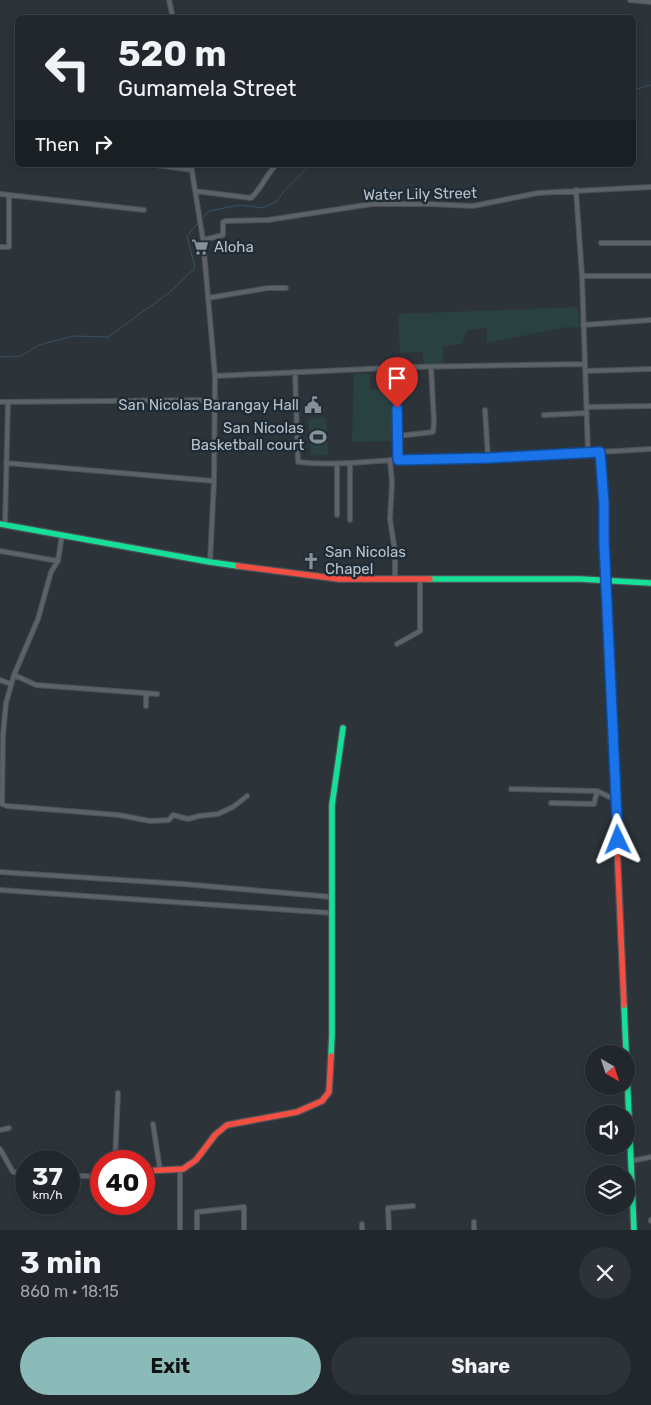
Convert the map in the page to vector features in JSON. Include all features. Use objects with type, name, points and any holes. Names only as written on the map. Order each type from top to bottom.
[{"type":"street","points":[[169,0],[173,15]]},
{"type":"street","points":[[630,0],[651,2]]},
{"type":"street","points":[[170,167],[192,170],[203,240],[216,400],[210,562]]},
{"type":"street","points":[[195,191],[251,198],[258,192],[274,167]]},
{"type":"street","name":"Water Lily Street","points":[[203,240],[223,235],[223,222],[226,221],[268,220],[372,204],[473,206],[538,193],[651,187]]},
{"type":"street","points":[[576,190],[582,276],[588,453]]},
{"type":"street","points":[[0,194],[144,210]]},
{"type":"street","points":[[0,247],[9,247],[9,196]]},
{"type":"street","points":[[601,243],[651,243]]},
{"type":"street","points":[[582,276],[651,276]]},
{"type":"street","points":[[208,298],[268,288],[286,288]]},
{"type":"street","points":[[583,325],[651,320]]},
{"type":"street","points":[[215,376],[431,367],[585,364]]},
{"type":"street","points":[[398,436],[433,432],[431,367]]},
{"type":"street","points":[[585,371],[651,370]]},
{"type":"street","points":[[295,372],[298,462],[337,464],[651,449]]},
{"type":"street","points":[[396,395],[398,460]]},
{"type":"street","points":[[0,402],[216,400]]},
{"type":"street","points":[[8,402],[2,524],[210,562],[339,580],[606,580],[651,583]]},
{"type":"street","points":[[587,407],[651,406]]},
{"type":"street","points":[[485,410],[488,458]]},
{"type":"street","points":[[544,415],[587,413]]},
{"type":"street","points":[[600,452],[604,503],[604,542],[634,1230]]},
{"type":"street","points":[[390,460],[392,483],[390,519],[395,552],[395,580]]},
{"type":"street","points":[[6,463],[214,480]]},
{"type":"street","points":[[350,463],[350,520]]},
{"type":"street","points":[[337,464],[337,515]]},
{"type":"street","points":[[62,535],[58,561],[51,572],[38,620],[14,675],[6,703],[3,735],[2,800],[4,805],[119,815],[150,821],[169,820],[173,815],[188,819],[218,814],[233,807],[247,796]]},
{"type":"street","points":[[0,551],[58,561]]},
{"type":"street","points":[[398,644],[420,630],[420,580]]},
{"type":"street","points":[[14,675],[36,685],[157,694]]},
{"type":"street","points":[[0,680],[11,684]]},
{"type":"street","points":[[146,694],[146,706]]},
{"type":"street","points":[[155,1170],[180,1170],[198,1159],[220,1128],[227,1124],[297,1112],[322,1101],[329,1092],[332,1035],[332,805],[343,728]]},
{"type":"street","points":[[511,789],[597,792],[616,800]]},
{"type":"street","points":[[551,803],[594,804],[597,792]]},
{"type":"street","points":[[0,872],[332,896]]},
{"type":"street","points":[[0,890],[332,913]]},
{"type":"street","points":[[115,1150],[118,1093]]},
{"type":"street","points":[[153,1124],[160,1170]]},
{"type":"street","points":[[0,1130],[9,1128]]},
{"type":"street","points":[[0,1148],[13,1172],[15,1172]]},
{"type":"street","points":[[632,1160],[651,1157]]},
{"type":"street","points":[[180,1170],[180,1230]]},
{"type":"street","points":[[389,1230],[388,1208],[414,1206]]},
{"type":"street","points":[[197,1230],[197,1212],[244,1207],[244,1230]]},
{"type":"street","points":[[474,1222],[474,1230]]},
{"type":"street","points":[[362,1224],[362,1230]]},
{"type":"green space","points":[[578,307],[579,328],[566,327],[487,343],[487,328],[467,330],[462,344],[443,346],[443,364],[424,364],[422,352],[400,353],[398,314]]},
{"type":"green space","points":[[397,372],[393,441],[352,442],[354,374],[370,374],[370,390],[387,390],[387,374]]},
{"type":"green space","name":"San Nicolas Basketball court","points":[[326,417],[328,454],[311,456],[308,419]]},
{"type":"waterway","points":[[636,89],[651,85]]},
{"type":"waterway","points":[[201,220],[209,211],[240,205],[263,208],[277,201],[284,191],[308,167]]},
{"type":"waterway","points":[[0,357],[21,356],[39,345],[74,336],[108,337],[170,292],[195,268],[187,236],[198,223]]},
{"type":"traffic: fast","points":[[600,452],[604,503],[615,801]]},
{"type":"traffic: fast","points":[[0,524],[238,566]]},
{"type":"traffic: fast","points":[[430,579],[580,579],[651,583]]},
{"type":"traffic: fast","points":[[331,1056],[332,805],[343,728]]},
{"type":"traffic: fast","points":[[624,1005],[634,1230]]},
{"type":"traffic: jam","points":[[238,566],[339,579],[430,579]]},
{"type":"traffic: jam","points":[[615,801],[624,1005]]},
{"type":"traffic: jam","points":[[155,1170],[183,1169],[196,1160],[215,1135],[227,1125],[297,1112],[322,1101],[329,1092],[331,1056]]},
{"type":"place","name":"Aloha","points":[[200,247]]},
{"type":"place","name":"San Nicolas Barangay Hall","points":[[313,405]]},
{"type":"place","name":"San Nicolas Basketball court","points":[[318,437]]},
{"type":"place","name":"San Nicolas Chapel","points":[[311,561]]},
{"type":"route","points":[[397,408],[398,460],[488,458],[600,452],[604,503],[604,542],[618,840]]}]
